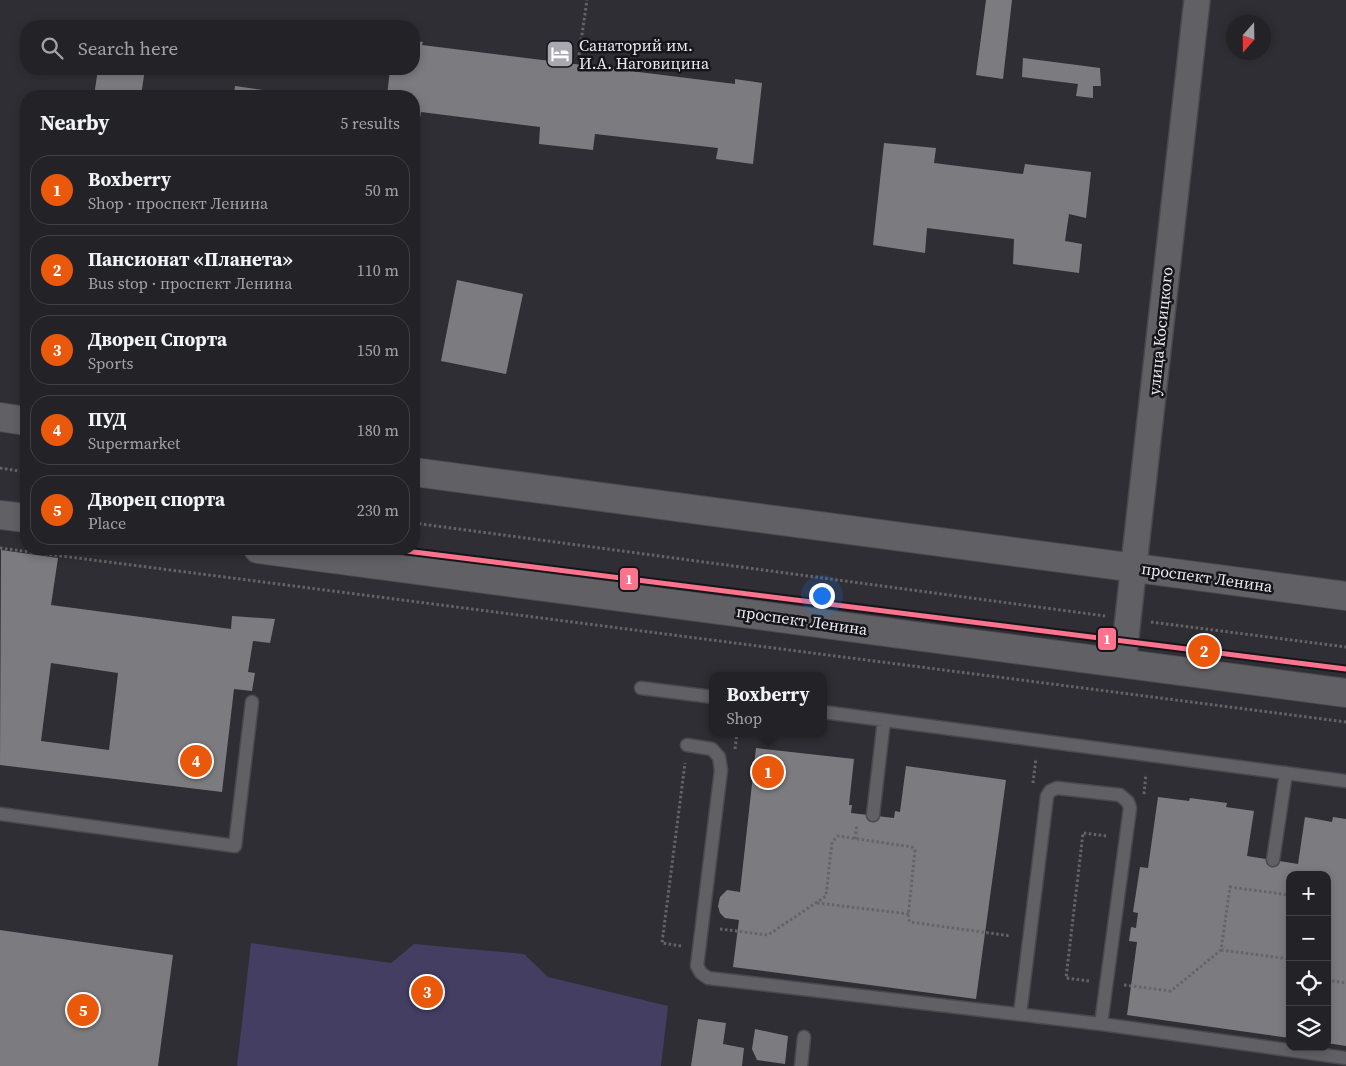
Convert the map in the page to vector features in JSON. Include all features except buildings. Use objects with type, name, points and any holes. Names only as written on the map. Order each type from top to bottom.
[{"type":"street","name":"улица Косицкого","points":[[1123,663],[1197,0]]},
{"type":"street","points":[[0,417],[20,420]]},
{"type":"street","name":"проспект Ленина","points":[[420,473],[1346,596]]},
{"type":"street","points":[[0,515],[20,517]]},
{"type":"street","name":"проспект Ленина","points":[[304,555],[1346,692]]},
{"type":"lane","points":[[641,688],[709,696]]},
{"type":"lane","points":[[0,814],[236,846],[252,702]]},
{"type":"lane","points":[[827,713],[1346,780]]},
{"type":"lane","points":[[873,815],[884,720]]},
{"type":"lane","points":[[687,745],[712,749],[719,757],[721,770],[697,966],[701,973],[708,978],[1101,1024],[1346,1058]]},
{"type":"lane","points":[[1273,860],[1286,773]]},
{"type":"lane","points":[[1020,1014],[1047,796],[1050,791],[1057,788],[1120,795],[1128,802],[1130,808],[1101,1024]]},
{"type":"lane","points":[[801,1066],[804,1037]]},
{"type":"path","points":[[580,55],[587,0]]},
{"type":"path","points":[[0,468],[20,471]]},
{"type":"path","points":[[420,524],[1346,647]]},
{"type":"path","points":[[0,548],[20,551]]},
{"type":"path","points":[[54,555],[1346,722]]},
{"type":"path","points":[[735,753],[737,737]]},
{"type":"path","points":[[687,745],[662,943],[699,948]]},
{"type":"path","points":[[1032,788],[1036,758]]},
{"type":"path","points":[[855,839],[858,822]]},
{"type":"path","points":[[1106,983],[1066,978],[1083,833],[1126,838]]},
{"type":"path","points":[[738,931],[768,935],[826,896],[834,838],[838,836],[912,846],[915,850],[909,914],[910,922],[1014,936],[1012,945]]},
{"type":"path","points":[[1131,986],[1171,991],[1221,950],[1230,887],[1286,894]]},
{"type":"path","points":[[816,902],[909,914]]},
{"type":"path","points":[[1221,950],[1286,958]]},
{"type":"path","points":[[1331,981],[1346,983]]},
{"type":"shaded area","points":[[251,943],[391,963],[414,944],[524,954],[548,977],[668,1006],[661,1066],[237,1066]]},
{"type":"transit line","name":"1","points":[[420,553],[1346,669]]},
{"type":"place","name":"Санаторий им. И.А. Наговицина","points":[[560,54]]},
{"type":"place","name":"Пансионат «Планета»","points":[[1204,651]]},
{"type":"place","name":"ПУД","points":[[196,761]]},
{"type":"place","name":"Boxberry","points":[[768,772]]},
{"type":"place","name":"Дворец Спорта","points":[[427,992]]},
{"type":"place","name":"Дворец спорта","points":[[83,1010]]}]
